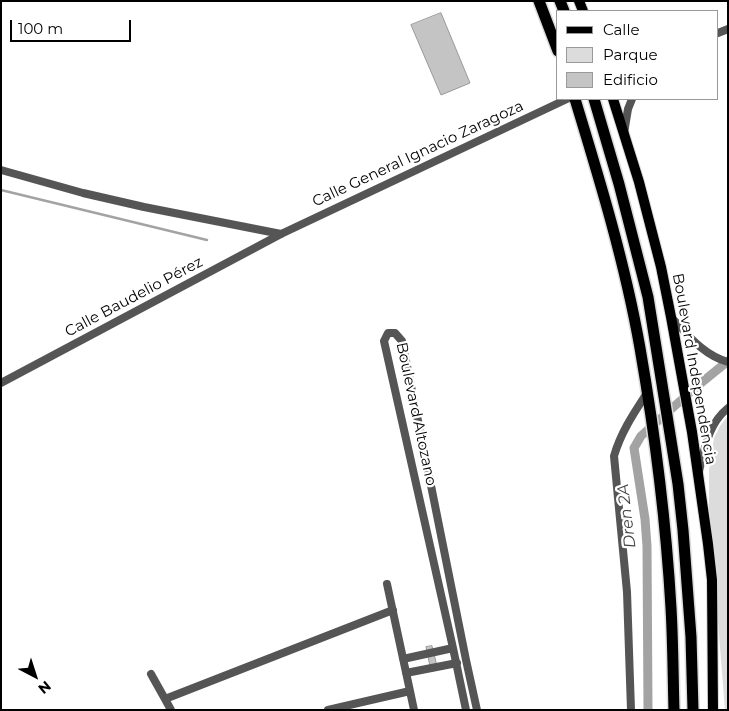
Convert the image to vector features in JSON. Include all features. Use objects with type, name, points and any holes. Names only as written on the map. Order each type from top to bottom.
[{"type":"highway","points":[[539,1],[556,46]]},
{"type":"highway","points":[[575,100],[604,196],[640,347],[654,438],[665,538],[671,608],[674,710]]},
{"type":"highway","points":[[594,100],[619,184],[648,297],[678,484],[691,637],[693,710]]},
{"type":"main road","name":"Boulevard Independencia","points":[[613,100],[639,182],[653,235],[688,406],[712,580],[713,710]]},
{"type":"street","name":"Calle General Ignacio Zaragoza","points":[[281,234],[565,100]]},
{"type":"street","points":[[624,135],[628,109],[632,100]]},
{"type":"street","points":[[1,170],[83,193],[144,207],[281,234]]},
{"type":"street","name":"Calle Baudelio Pérez","points":[[1,383],[281,234]]},
{"type":"street","points":[[671,317],[708,354],[724,361]]},
{"type":"street","name":"Boulevard Altozano","points":[[466,710],[384,341],[388,334],[395,333],[402,341],[477,710]]},
{"type":"street","points":[[631,710],[627,592],[614,456],[618,442],[627,424],[647,393]]},
{"type":"street","points":[[698,473],[711,429],[716,420],[728,408]]},
{"type":"street","points":[[387,584],[414,710]]},
{"type":"street","points":[[165,699],[393,610]]},
{"type":"street","points":[[403,659],[453,648]]},
{"type":"street","points":[[406,673],[456,663]]},
{"type":"street","points":[[151,674],[171,710]]},
{"type":"street","points":[[328,710],[410,692]]},
{"type":"green space","points":[[728,416],[728,710],[725,710],[709,509],[709,470],[714,438]]},
{"type":"building","points":[[441,13],[470,83],[441,95],[411,25]]},
{"type":"building","points":[[432,646],[438,670],[431,671],[426,647]]},
{"type":"waterway","points":[[1,190],[207,240]]},
{"type":"waterway","name":"Dren 2A","points":[[648,710],[647,546],[645,519],[634,448],[641,436],[728,361]]}]
